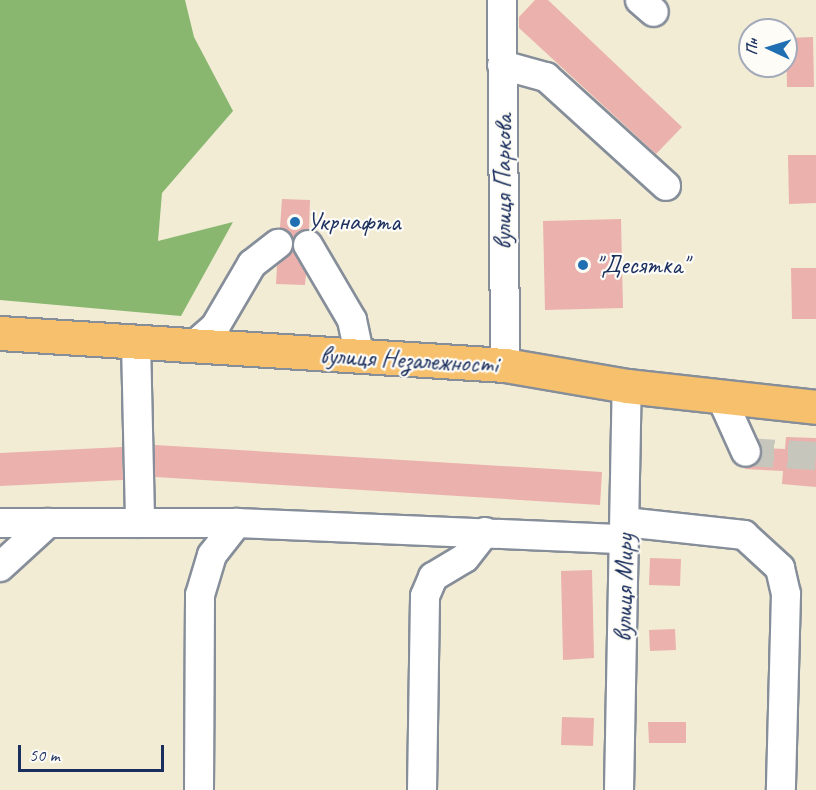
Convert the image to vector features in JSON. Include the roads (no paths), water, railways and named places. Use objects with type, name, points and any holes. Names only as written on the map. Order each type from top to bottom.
[{"type":"main road","name":"вулиця Незалежності","points":[[0,333],[360,358],[505,365],[627,386],[816,407]]},
{"type":"street","name":"вулиця Паркова","points":[[502,0],[505,365]]},
{"type":"street","points":[[502,65],[546,77],[666,186]]},
{"type":"street","points":[[193,346],[215,327],[252,264],[278,244]]},
{"type":"street","points":[[308,245],[352,320],[360,358]]},
{"type":"street","points":[[136,342],[140,523]]},
{"type":"street","name":"вулиця Миру","points":[[620,790],[627,386]]},
{"type":"street","points":[[721,397],[746,452]]},
{"type":"street","points":[[0,523],[237,524],[485,532],[625,530],[744,535],[780,568],[786,594],[781,790]]},
{"type":"street","points":[[0,567],[48,524]]},
{"type":"street","points":[[199,790],[200,595],[212,555],[237,524]]},
{"type":"street","points":[[422,790],[425,596],[433,577],[465,558],[485,532]]},
{"type":"tunnel","points":[[746,452],[816,456]]},
{"type":"place","name":"Укрнафта","points":[[295,222]]},
{"type":"place","name":"\"Десятка\"","points":[[583,265]]}]
